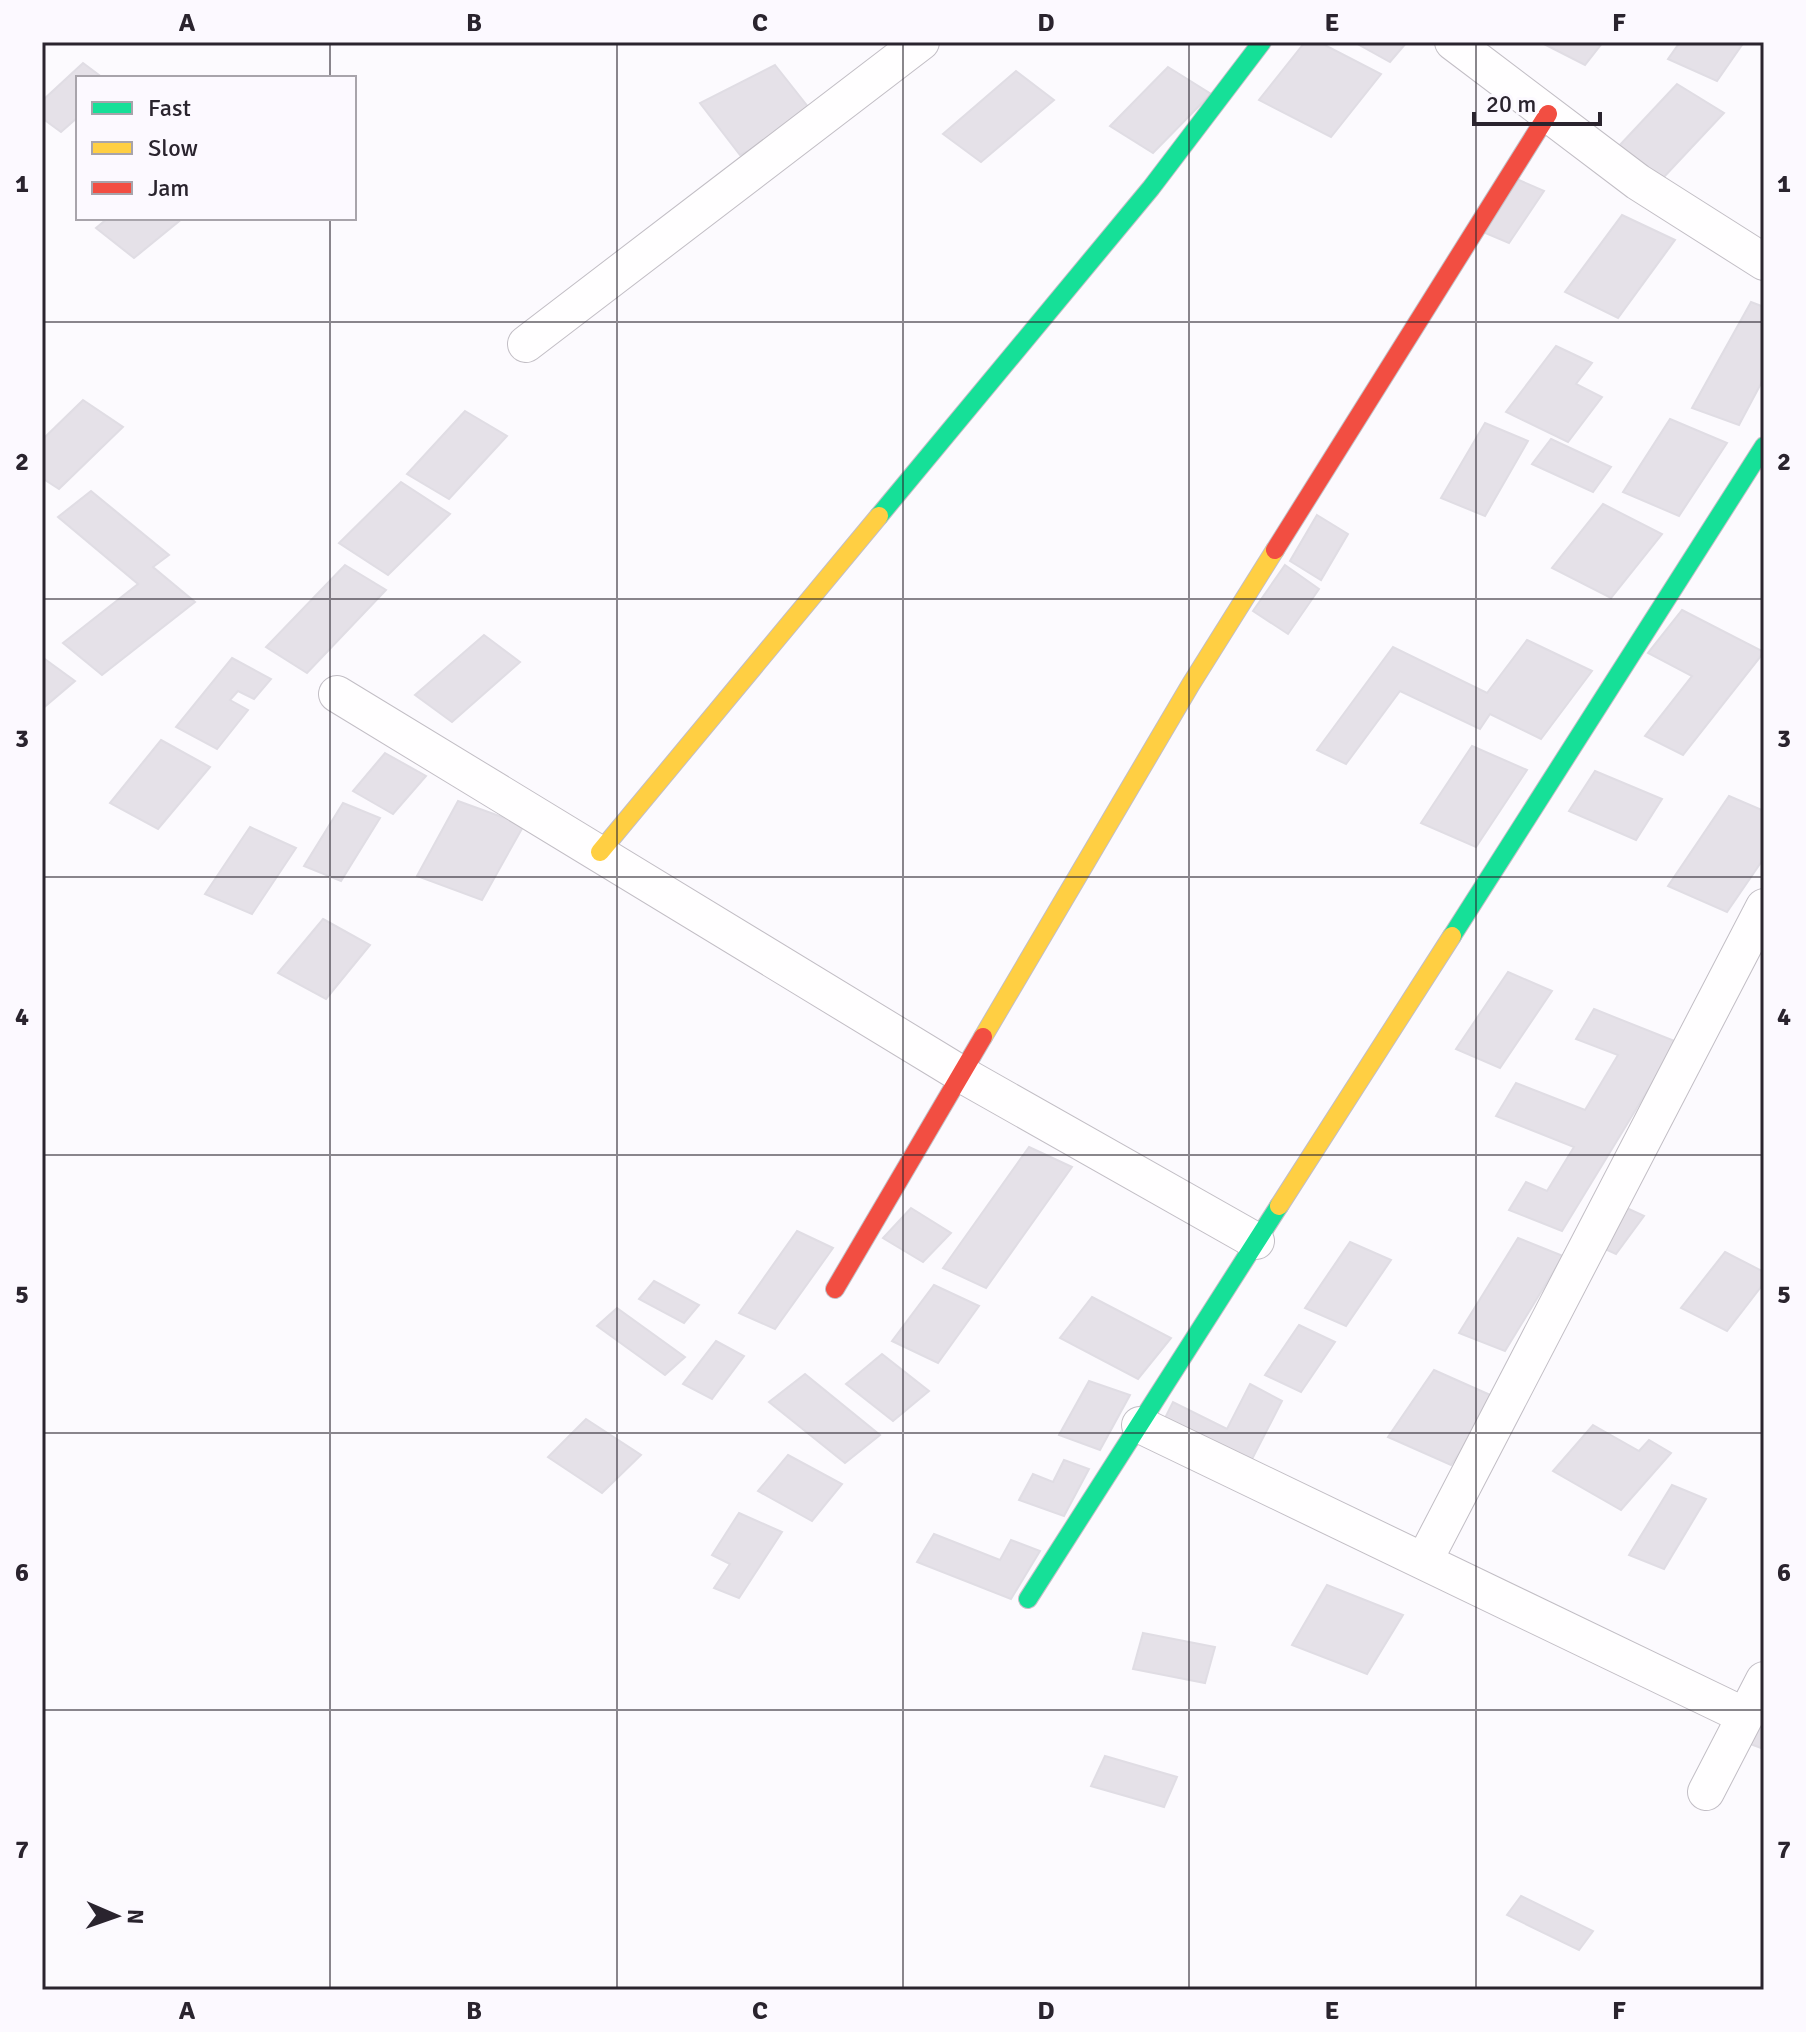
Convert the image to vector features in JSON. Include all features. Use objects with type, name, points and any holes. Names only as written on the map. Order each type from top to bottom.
[{"type":"street","points":[[526,344],[921,42]]},
{"type":"street","points":[[600,852],[1151,188],[1262,42]]},
{"type":"street","points":[[1453,42],[1638,182],[1764,262]]},
{"type":"street","points":[[835,1289],[1191,684],[1548,114]]},
{"type":"street","points":[[1028,1599],[1764,446]]},
{"type":"street","points":[[337,694],[961,1074],[1256,1241]]},
{"type":"street","points":[[1424,1561],[1764,907]]},
{"type":"street","points":[[1140,1425],[1745,1716]]},
{"type":"street","points":[[1706,1792],[1764,1680]]},
{"type":"building","points":[[1305,42],[1319,42],[1381,74],[1331,137],[1259,100]]},
{"type":"building","points":[[1354,42],[1407,42],[1390,62]]},
{"type":"building","points":[[1540,42],[1603,42],[1585,65]]},
{"type":"building","points":[[1680,42],[1744,42],[1717,81],[1668,59]]},
{"type":"building","points":[[83,63],[100,76],[76,76],[76,119],[61,132],[42,118],[42,101]]},
{"type":"building","points":[[775,65],[816,117],[740,155],[700,103]]},
{"type":"building","points":[[1168,67],[1211,94],[1153,153],[1110,126]]},
{"type":"building","points":[[1016,71],[1054,100],[981,162],[943,134]]},
{"type":"building","points":[[1677,84],[1724,113],[1664,177],[1617,148]]},
{"type":"building","points":[[1512,177],[1544,191],[1509,243],[1476,229]]},
{"type":"building","points":[[1622,215],[1675,240],[1618,318],[1565,292]]},
{"type":"building","points":[[106,220],[181,220],[134,258],[96,228]]},
{"type":"building","points":[[1751,302],[1764,307],[1764,378],[1739,425],[1692,408]]},
{"type":"building","points":[[1556,346],[1592,363],[1576,384],[1602,397],[1568,442],[1506,412]]},
{"type":"building","points":[[83,400],[123,427],[59,489],[42,478],[42,440]]},
{"type":"building","points":[[465,411],[507,436],[449,499],[407,474]]},
{"type":"building","points":[[1670,419],[1727,443],[1679,516],[1623,492]]},
{"type":"building","points":[[1485,423],[1528,441],[1485,516],[1441,498]]},
{"type":"building","points":[[1551,439],[1611,467],[1593,492],[1532,464]]},
{"type":"building","points":[[401,482],[450,514],[388,575],[339,543]]},
{"type":"building","points":[[91,491],[169,555],[153,567],[195,602],[102,675],[63,643],[138,584],[58,517]]},
{"type":"building","points":[[1603,504],[1662,534],[1611,598],[1552,568]]},
{"type":"building","points":[[1317,515],[1348,534],[1321,580],[1290,561]]},
{"type":"building","points":[[345,565],[386,590],[307,673],[266,647]]},
{"type":"building","points":[[1285,565],[1319,589],[1288,634],[1253,611]]},
{"type":"building","points":[[1682,610],[1764,652],[1683,755],[1645,736],[1692,676],[1648,653]]},
{"type":"building","points":[[484,635],[520,662],[452,722],[415,695]]},
{"type":"building","points":[[1527,640],[1592,671],[1541,739],[1490,714],[1480,729],[1400,691],[1346,764],[1317,750],[1393,647],[1487,693]]},
{"type":"building","points":[[42,657],[75,681],[42,709]]},
{"type":"building","points":[[232,658],[271,679],[254,699],[238,691],[230,700],[248,710],[217,749],[176,727]]},
{"type":"building","points":[[161,740],[210,767],[158,829],[110,803]]},
{"type":"building","points":[[1472,746],[1527,770],[1476,847],[1421,823]]},
{"type":"building","points":[[385,753],[426,776],[393,814],[353,791]]},
{"type":"building","points":[[1595,771],[1662,799],[1636,840],[1569,811]]},
{"type":"building","points":[[1729,796],[1764,811],[1764,858],[1727,912],[1668,886]]},
{"type":"building","points":[[458,801],[524,825],[482,900],[417,876]]},
{"type":"building","points":[[343,803],[380,818],[341,881],[304,866]]},
{"type":"building","points":[[250,827],[296,848],[252,914],[205,894]]},
{"type":"building","points":[[323,919],[370,945],[326,999],[278,973]]},
{"type":"building","points":[[1508,972],[1552,991],[1500,1068],[1456,1049]]},
{"type":"building","points":[[1594,1009],[1677,1042],[1562,1231],[1509,1210],[1526,1182],[1547,1191],[1574,1147],[1496,1116],[1516,1083],[1585,1110],[1618,1055],[1576,1039]]},
{"type":"building","points":[[1029,1147],[1072,1167],[986,1288],[943,1268]]},
{"type":"building","points":[[1620,1205],[1644,1216],[1616,1254],[1592,1243]]},
{"type":"building","points":[[911,1208],[951,1233],[923,1262],[883,1238]]},
{"type":"building","points":[[797,1231],[833,1248],[775,1329],[739,1313]]},
{"type":"building","points":[[1518,1238],[1563,1256],[1505,1351],[1459,1333]]},
{"type":"building","points":[[1350,1242],[1391,1260],[1346,1326],[1305,1308]]},
{"type":"building","points":[[1725,1252],[1764,1272],[1764,1283],[1727,1331],[1681,1308]]},
{"type":"building","points":[[654,1281],[699,1305],[684,1323],[639,1299]]},
{"type":"building","points":[[934,1285],[979,1306],[938,1363],[892,1341]]},
{"type":"building","points":[[1092,1297],[1171,1338],[1138,1379],[1060,1338]]},
{"type":"building","points":[[617,1308],[685,1357],[665,1375],[597,1326]]},
{"type":"building","points":[[1299,1325],[1335,1342],[1301,1392],[1265,1375]]},
{"type":"building","points":[[716,1341],[744,1356],[712,1399],[683,1384]]},
{"type":"building","points":[[882,1354],[929,1391],[893,1421],[846,1384]]},
{"type":"building","points":[[1434,1370],[1497,1398],[1451,1465],[1388,1437]]},
{"type":"building","points":[[805,1374],[880,1435],[845,1463],[769,1402]]},
{"type":"building","points":[[1089,1381],[1130,1395],[1100,1450],[1059,1435]]},
{"type":"building","points":[[1250,1384],[1282,1401],[1248,1467],[1163,1422],[1173,1402],[1227,1429]]},
{"type":"building","points":[[586,1419],[641,1455],[602,1493],[548,1457]]},
{"type":"building","points":[[1593,1425],[1639,1451],[1649,1440],[1671,1453],[1621,1510],[1553,1471]]},
{"type":"building","points":[[788,1455],[842,1484],[812,1521],[758,1491]]},
{"type":"building","points":[[1064,1460],[1089,1469],[1064,1516],[1019,1500],[1033,1474],[1053,1482]]},
{"type":"building","points":[[1672,1485],[1706,1499],[1664,1569],[1629,1555]]},
{"type":"building","points":[[739,1513],[782,1532],[739,1598],[714,1588],[730,1564],[712,1555]]},
{"type":"building","points":[[934,1534],[1000,1560],[1011,1540],[1040,1551],[1011,1599],[917,1562]]},
{"type":"building","points":[[1327,1585],[1403,1615],[1367,1674],[1292,1645]]},
{"type":"building","points":[[1143,1633],[1215,1647],[1205,1683],[1133,1669]]},
{"type":"building","points":[[1764,1715],[1764,1749],[1750,1744]]},
{"type":"building","points":[[1105,1756],[1177,1777],[1164,1807],[1091,1786]]},
{"type":"building","points":[[1521,1896],[1593,1931],[1579,1950],[1507,1915]]},
{"type":"traffic: fast","points":[[879,516],[1151,188],[1262,42]]},
{"type":"traffic: fast","points":[[1452,936],[1764,446]]},
{"type":"traffic: fast","points":[[1028,1599],[1279,1206]]},
{"type":"traffic: slow","points":[[600,852],[879,516]]},
{"type":"traffic: slow","points":[[983,1037],[1191,684],[1275,550]]},
{"type":"traffic: slow","points":[[1279,1206],[1452,936]]},
{"type":"traffic: jam","points":[[1275,550],[1548,114]]},
{"type":"traffic: jam","points":[[835,1289],[983,1037]]}]
